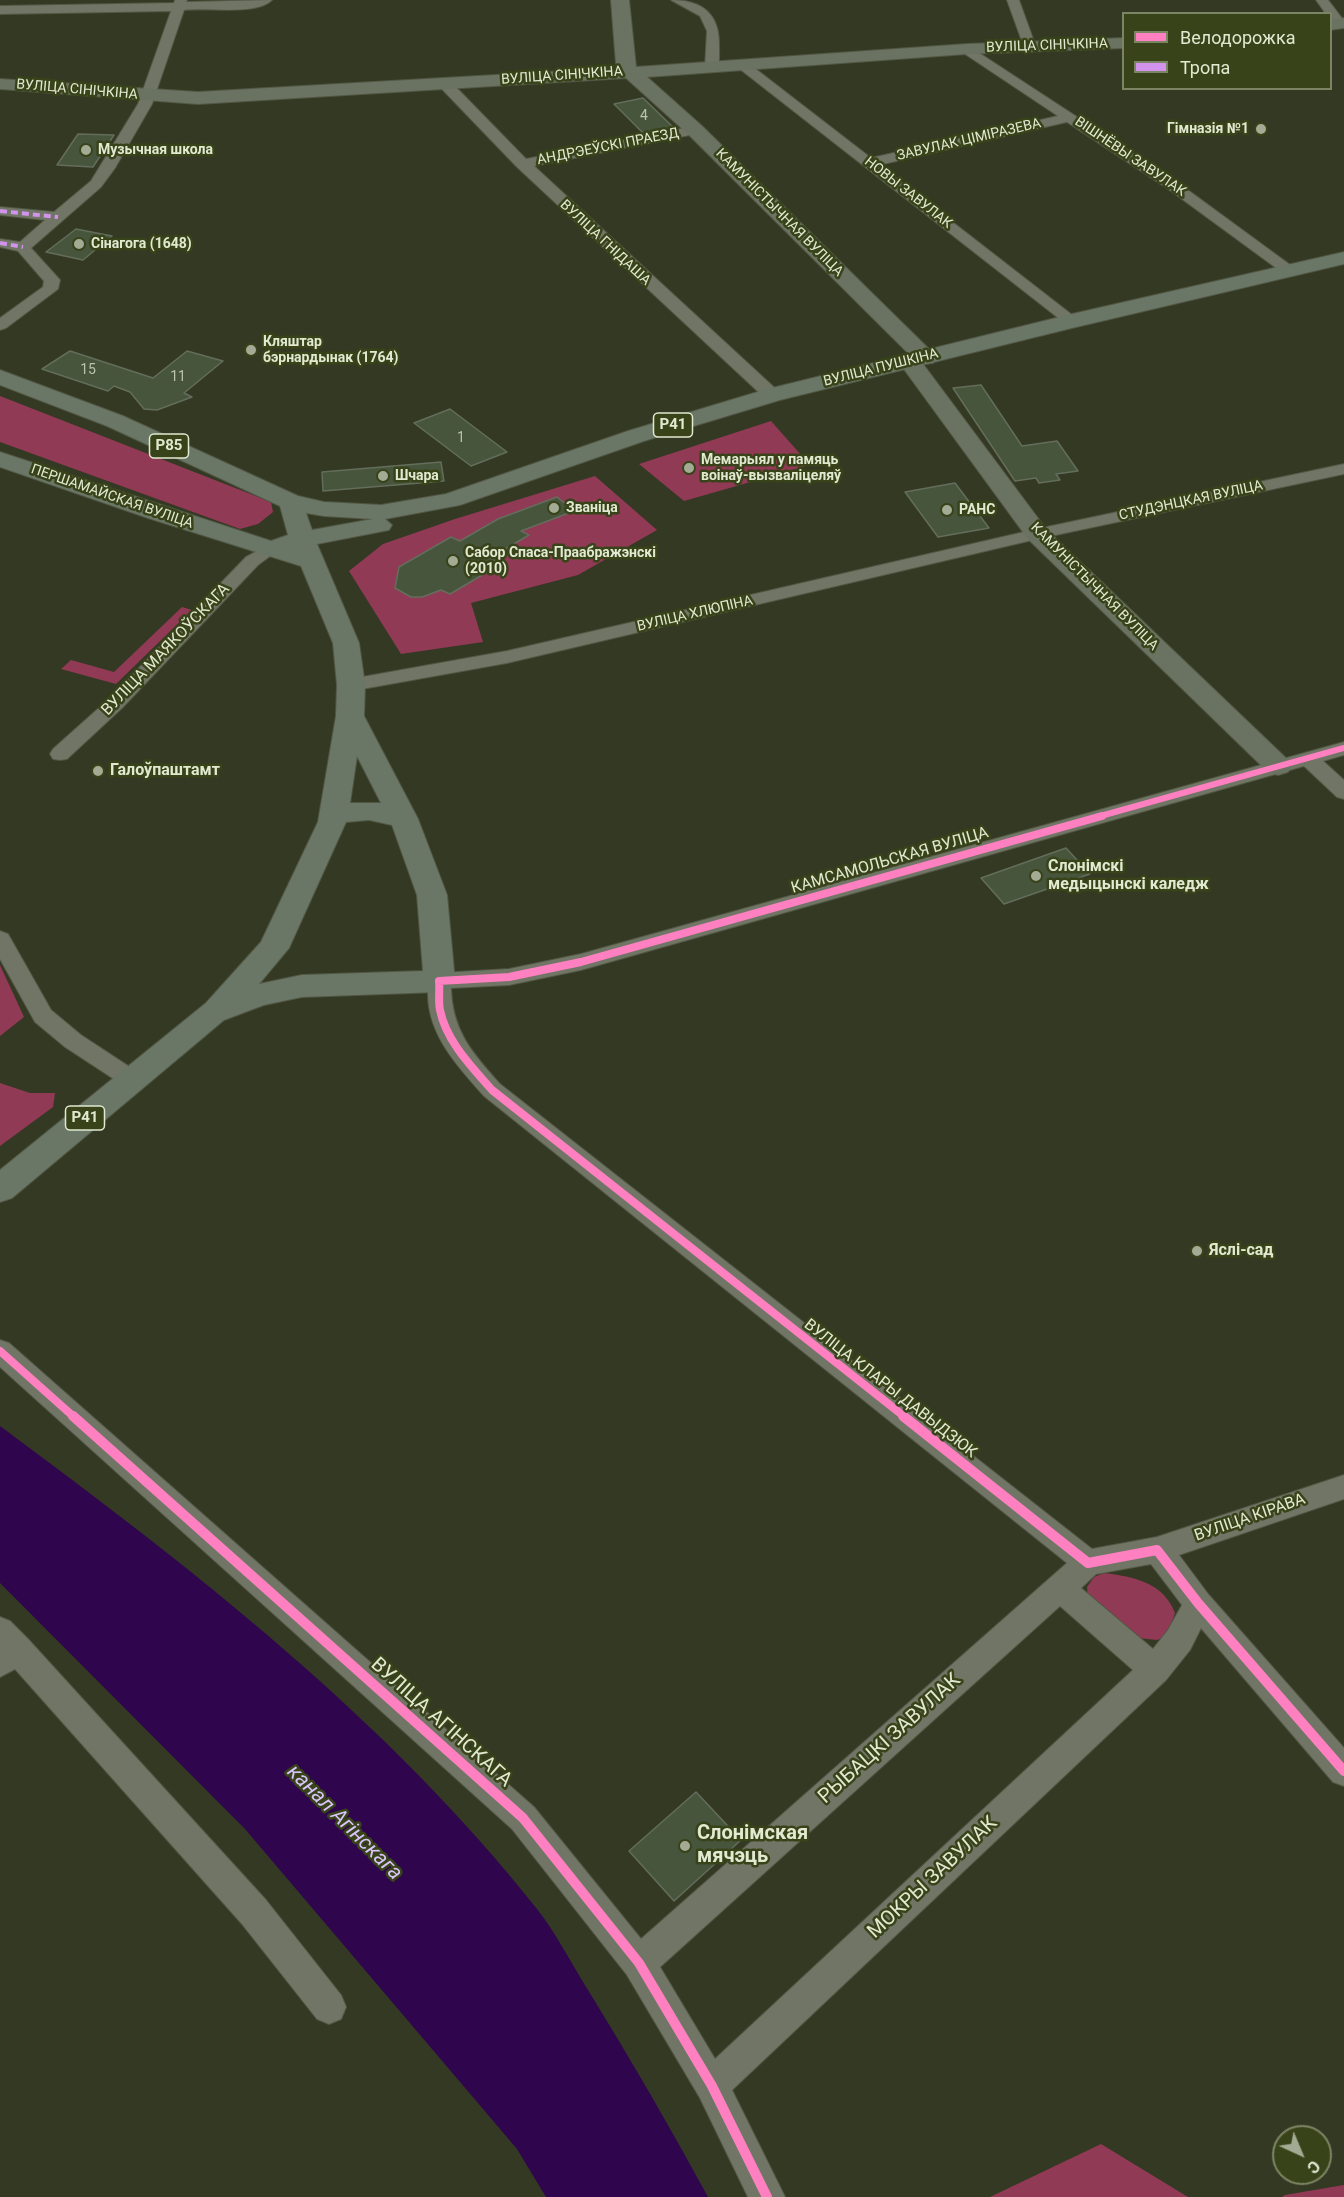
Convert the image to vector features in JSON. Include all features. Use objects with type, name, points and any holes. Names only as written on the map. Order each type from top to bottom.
[{"type":"main road","name":"ВУЛІЦА ПУШКІНА","points":[[310,560],[383,518],[485,490],[636,436],[772,395],[1072,321],[1344,258]]},
{"type":"main road","name":"Р85","points":[[0,377],[115,421],[292,506]]},
{"type":"main road","name":"ПЕРШАМАЙСКАЯ ВУЛІЦА","points":[[0,459],[224,535],[310,560]]},
{"type":"main road","name":"ВУЛІЦА ПУШКІНА","points":[[292,506],[383,518]]},
{"type":"main road","name":"ПЕРШАМАЙСКАЯ ВУЛІЦА","points":[[224,535],[266,530],[287,519],[292,506]]},
{"type":"main road","name":"Р41","points":[[0,1189],[213,1012],[274,948],[334,816],[350,716],[351,685],[346,643],[310,560],[292,506]]},
{"type":"main road","name":"Р41","points":[[310,560],[336,552],[383,518]]},
{"type":"main road","name":"Р41","points":[[213,1012],[258,995],[302,986],[439,981],[432,895],[404,819],[350,716]]},
{"type":"main road","points":[[334,816],[352,810],[370,810],[384,811],[404,819]]},
{"type":"main road","points":[[274,948],[281,969],[287,978],[302,986]]},
{"type":"street","points":[[0,10],[180,4],[253,5],[266,0]]},
{"type":"street","points":[[620,0],[625,64],[630,72]]},
{"type":"street","points":[[676,0],[705,14],[713,31],[712,67]]},
{"type":"street","points":[[1013,0],[1030,47]]},
{"type":"street","points":[[0,243],[27,243],[96,184],[138,119],[180,4]]},
{"type":"street","name":"ВУЛІЦА СІНІЧКІНА","points":[[0,84],[198,98],[743,66],[967,49],[1122,43]]},
{"type":"street","name":"ВІШНЁВЫ ЗАВУЛАК","points":[[967,49],[1176,188],[1288,270]]},
{"type":"street","name":"НОВЫ ЗАВУЛАК","points":[[743,66],[1072,321]]},
{"type":"street","name":"КАМУНІСТЫЧНАЯ ВУЛІЦА","points":[[630,72],[695,130],[917,360],[1037,534],[1278,766]]},
{"type":"street","name":"ВУЛІЦА ГНІДАША","points":[[444,83],[522,164],[657,293],[772,395]]},
{"type":"street","name":"ЗАВУЛАК ЦІМІРАЗЕВА","points":[[868,163],[1070,117]]},
{"type":"street","name":"АНДРЭЕЎСКІ ПРАЕЗД","points":[[522,164],[695,130]]},
{"type":"street","points":[[0,211],[58,217]]},
{"type":"street","points":[[0,325],[50,289],[52,280],[32,260],[27,243]]},
{"type":"street","name":"СТУДЭНЦКАЯ ВУЛІЦА","points":[[1037,534],[1344,469]]},
{"type":"street","name":"ВУЛІЦА ХЛЮПІНА","points":[[351,685],[507,657],[1037,534]]},
{"type":"street","name":"ВУЛІЦА МАЯКОЎСКАГА","points":[[60,754],[116,703],[252,561],[273,548]]},
{"type":"street","name":"КАМСАМОЛЬСКАЯ ВУЛІЦА","points":[[439,981],[509,977],[581,962],[1344,748]]},
{"type":"street","points":[[1308,758],[1344,792]]},
{"type":"street","points":[[0,939],[43,1016],[73,1041],[131,1079]]},
{"type":"street","name":"ВУЛІЦА КЛАРЫ ДАВЫДЗЮК","points":[[439,981],[441,1011],[455,1043],[465,1060],[492,1090],[1088,1563]]},
{"type":"street","name":"ВУЛІЦА АГІНСКАГА","points":[[0,1351],[522,1818],[639,1963],[712,2086],[767,2197]]},
{"type":"street","name":"ВУЛІЦА КІРАВА","points":[[1157,1550],[1344,1486]]},
{"type":"street","points":[[1088,1563],[1157,1550],[1198,1603],[1344,1771]]},
{"type":"street","name":"РЫБАЦКІ ЗАВУЛАК","points":[[639,1963],[1088,1563]]},
{"type":"street","points":[[1059,1587],[1155,1670]]},
{"type":"street","name":"МОКРЫ ЗАВУЛАК","points":[[712,2086],[1155,1670],[1179,1640],[1198,1603]]},
{"type":"street","points":[[6,1648],[254,1912],[329,2007]]},
{"type":"shaded area","points":[[0,396],[271,502],[273,512],[258,524],[240,529],[0,442]]},
{"type":"shaded area","points":[[771,421],[810,465],[684,501],[639,464]]},
{"type":"shaded area","points":[[595,476],[657,530],[578,575],[471,603],[483,642],[401,654],[349,571],[383,544],[455,519]]},
{"type":"shaded area","points":[[182,607],[192,610],[116,684],[61,669],[71,660],[114,672]]},
{"type":"shaded area","points":[[0,965],[24,1017],[0,1036]]},
{"type":"shaded area","points":[[0,1083],[30,1093],[55,1093],[53,1107],[0,1146]]},
{"type":"shaded area","points":[[1104,1573],[1136,1579],[1163,1594],[1175,1613],[1167,1636],[1157,1640],[1138,1638],[1088,1597],[1087,1587],[1094,1577]]},
{"type":"shaded area","points":[[1101,2144],[1188,2197],[990,2197]]},
{"type":"shaded area","points":[[1344,2185],[1344,2197],[1282,2197],[1285,2195]]},
{"type":"water","name":"канал Агінскага","points":[[0,1426],[144,1535],[285,1650],[417,1773],[479,1840],[551,1928],[708,2197],[546,2197],[517,2149],[245,1829],[0,1583]]},
{"type":"building","points":[[643,98],[674,128],[644,134],[614,104]]},
{"type":"building","name":"Музычная школа","points":[[78,134],[114,135],[93,167],[57,165]]},
{"type":"building","name":"Сінагога (1648)","points":[[76,229],[112,236],[83,260],[46,252]]},
{"type":"building","points":[[70,351],[153,378],[187,351],[223,361],[184,393],[192,397],[157,410],[144,409],[130,392],[114,386],[108,391],[42,369]]},
{"type":"building","points":[[981,385],[1022,446],[1057,441],[1078,471],[1056,474],[1060,480],[1039,483],[1036,478],[1015,481],[953,388]]},
{"type":"building","points":[[450,409],[507,452],[471,466],[414,423]]},
{"type":"building","name":"Шчара","points":[[441,462],[444,481],[323,491],[322,472]]},
{"type":"building","name":"РАНС","points":[[955,483],[989,528],[938,537],[905,492]]},
{"type":"building","name":"Сабор Спаса-Праабражэнскі (2010)","points":[[557,497],[574,511],[521,531],[529,535],[490,558],[501,564],[450,594],[441,590],[422,597],[411,597],[395,588],[399,567],[451,537],[460,541],[498,519]]},
{"type":"building","name":"Слонімскі медыцынскі каледж","points":[[1066,848],[1090,874],[1004,904],[981,878]]},
{"type":"building","name":"Слонімская мячэць","points":[[696,1792],[741,1840],[674,1901],[629,1851]]},
{"type":"marked path","points":[[0,211],[58,217]]},
{"type":"marked path","points":[[0,243],[23,247]]},
{"type":"cycle path","points":[[1344,748],[581,962],[509,977],[439,981],[440,1009],[448,1031],[461,1052],[492,1090],[1088,1563],[1157,1550],[1198,1603],[1344,1771]]},
{"type":"cycle path","points":[[0,1351],[523,1818],[639,1963],[712,2086],[767,2197]]},
{"type":"place","name":"Гімназія №1","points":[[1261,129]]},
{"type":"place","name":"Музычная школа","points":[[86,150]]},
{"type":"place","name":"Сінагога (1648)","points":[[79,244]]},
{"type":"place","name":"Кляштар бэрнардынак (1764)","points":[[251,350]]},
{"type":"place","name":"Мемарыял у памяць воінаў-вызваліцеляў","points":[[689,468]]},
{"type":"place","name":"Шчара","points":[[383,476]]},
{"type":"place","name":"Званіца","points":[[554,508]]},
{"type":"place","name":"РАНС","points":[[947,510]]},
{"type":"place","name":"Сабор Спаса-Праабражэнскі (2010)","points":[[453,561]]},
{"type":"place","name":"Галоўпаштамт","points":[[98,771]]},
{"type":"place","name":"Слонімскі медыцынскі каледж","points":[[1036,876]]},
{"type":"place","name":"Яслі-сад","points":[[1197,1251]]},
{"type":"place","name":"Слонімская мячэць","points":[[685,1846]]}]
